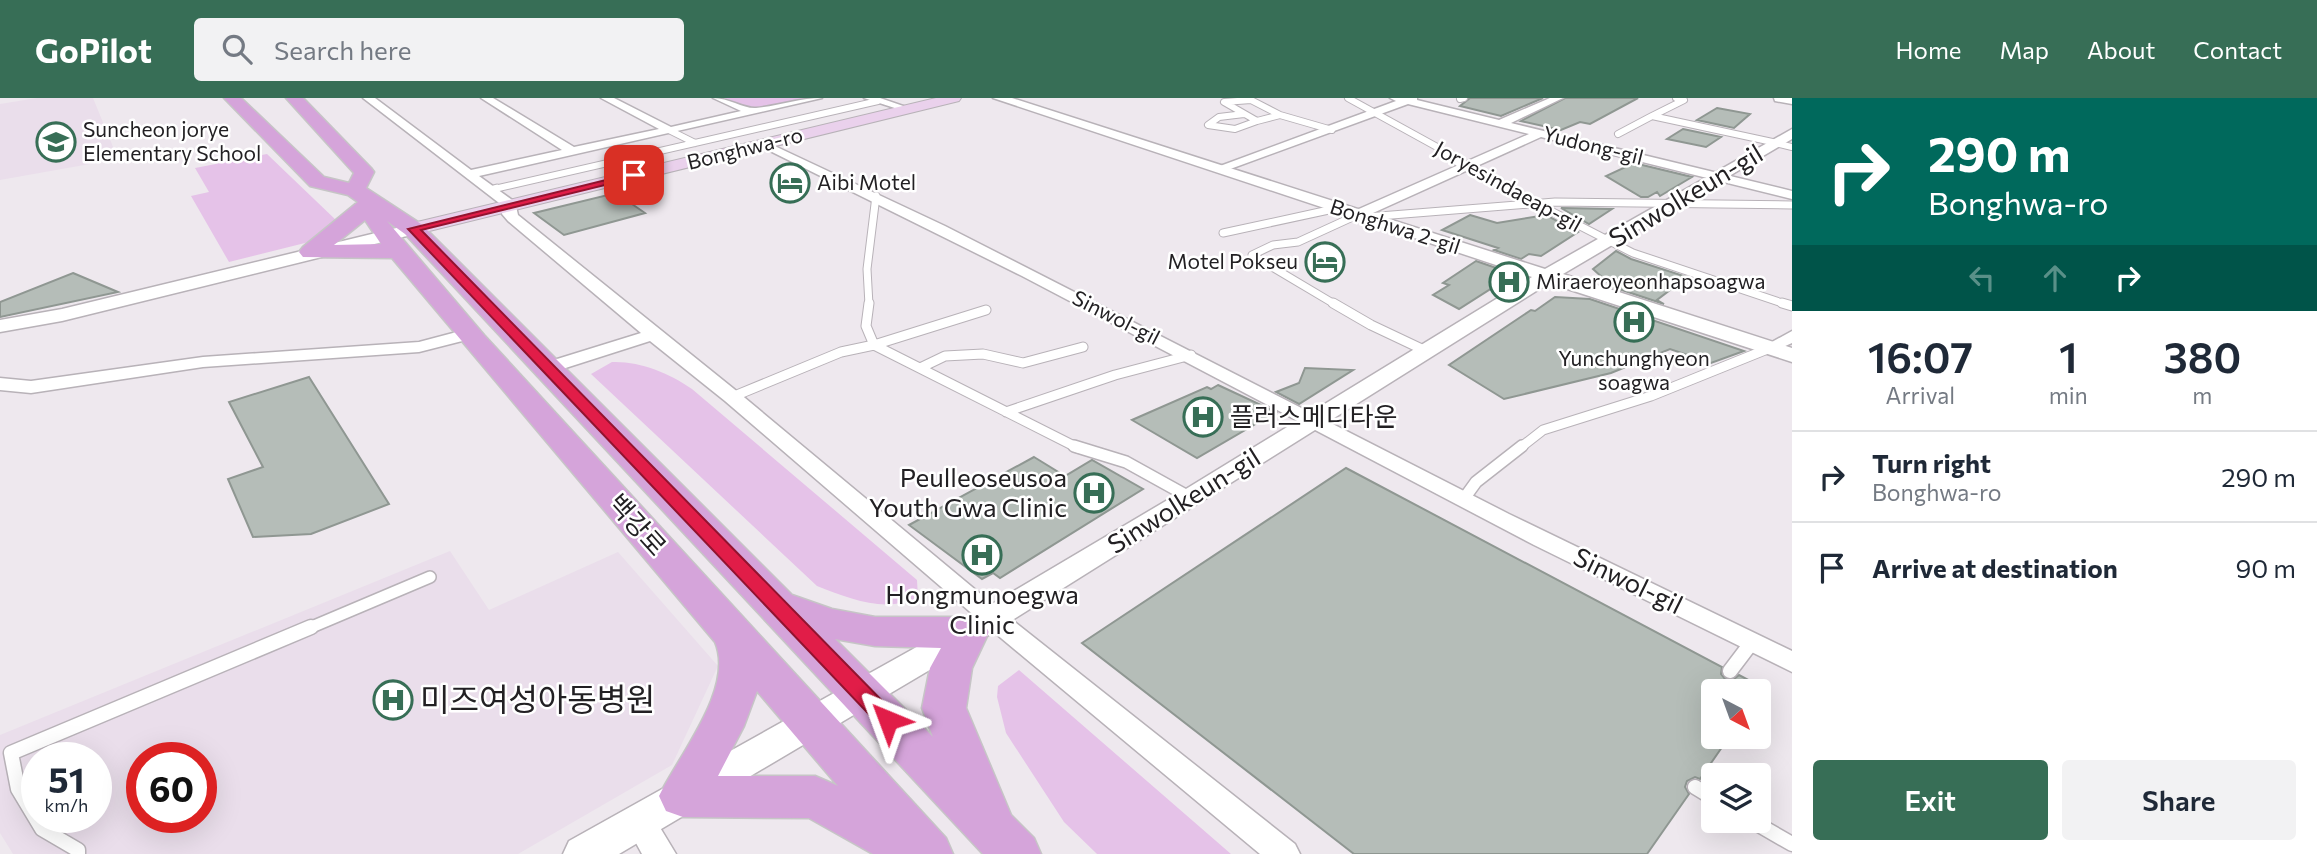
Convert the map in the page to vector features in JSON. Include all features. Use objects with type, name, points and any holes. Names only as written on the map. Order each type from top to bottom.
[{"type":"main road","points":[[232,98],[317,182],[361,199]]},
{"type":"main road","points":[[294,98],[364,172],[361,199],[311,253]]},
{"type":"main road","name":"Bonghwa-ro","points":[[399,238],[510,205],[954,98]]},
{"type":"main road","points":[[327,163],[399,238],[547,369],[1004,842]]},
{"type":"main road","name":"백강로","points":[[361,199],[399,238],[468,334],[928,854]]},
{"type":"main road","points":[[311,253],[399,238]]},
{"type":"main road","points":[[773,602],[821,622],[895,635],[981,625]]},
{"type":"main road","points":[[981,625],[951,668],[944,708],[1004,842]]},
{"type":"main road","points":[[732,632],[740,650],[740,670],[734,692],[724,719],[683,796],[816,797],[919,854]]},
{"type":"street","points":[[369,98],[510,205],[509,214],[513,218],[732,397],[981,625],[1284,854]]},
{"type":"street","points":[[486,98],[572,151]]},
{"type":"street","points":[[606,98],[669,130]]},
{"type":"street","points":[[718,98],[751,113]]},
{"type":"street","points":[[468,174],[817,98]]},
{"type":"street","name":"Bonghwa 2-gil","points":[[999,98],[1792,355]]},
{"type":"street","name":"Yudong-gil","points":[[1395,98],[1792,194]]},
{"type":"street","points":[[1500,124],[1558,98]]},
{"type":"street","points":[[1780,98],[1792,100]]},
{"type":"street","points":[[874,99],[908,109]]},
{"type":"street","points":[[1218,169],[1412,100]]},
{"type":"street","points":[[1360,216],[1541,133]]},
{"type":"street","name":"Sinwolkeun-gil","points":[[583,854],[981,625],[1191,498],[1548,275],[1610,241],[1715,176],[1781,144],[1792,133]]},
{"type":"street","name":"Sinwol-gil","points":[[764,144],[876,196],[1191,355],[1463,500],[1792,662]]},
{"type":"street","points":[[0,326],[62,316],[311,253]]},
{"type":"street","points":[[0,342],[62,316]]},
{"type":"street","points":[[0,384],[43,386],[202,362],[419,347],[468,334]]},
{"type":"street","points":[[547,369],[653,335]]},
{"type":"street","points":[[1770,348],[1792,335]]},
{"type":"street","points":[[639,821],[660,854]]},
{"type":"lane","name":"Joryesindaeap-gil","points":[[1348,98],[1437,147],[1464,167],[1653,262],[1792,306]]},
{"type":"lane","points":[[1618,134],[1684,100],[1676,98]]},
{"type":"lane","points":[[490,190],[874,99]]},
{"type":"lane","points":[[1257,121],[1224,102],[1251,100],[1280,115],[1332,130]]},
{"type":"lane","points":[[1244,114],[1219,117],[1208,125],[1235,129],[1280,115]]},
{"type":"lane","points":[[1652,116],[1781,144]]},
{"type":"lane","points":[[789,121],[814,132]]},
{"type":"lane","points":[[669,130],[695,143]]},
{"type":"lane","points":[[612,162],[634,175]]},
{"type":"lane","points":[[876,196],[867,270],[869,305],[866,326],[874,345],[1077,448],[1126,462],[1191,498]]},
{"type":"lane","points":[[1426,351],[1371,325],[1252,255],[1273,245],[1298,242],[1360,216],[1533,203],[1612,201],[1665,205],[1792,205]]},
{"type":"lane","points":[[1223,233],[1338,208]]},
{"type":"lane","points":[[732,397],[841,352],[900,339],[986,310]]},
{"type":"lane","points":[[920,368],[945,356],[984,354],[1023,363],[1083,347]]},
{"type":"lane","points":[[1463,500],[1476,482],[1543,430],[1651,396],[1770,348]]},
{"type":"lane","points":[[1006,412],[1115,376],[1191,355]]},
{"type":"lane","points":[[78,854],[78,850],[43,829],[18,789],[11,753],[430,577]]},
{"type":"lane","points":[[1730,671],[1752,642]]},
{"type":"lane","points":[[1695,787],[1701,791]]},
{"type":"lane","points":[[1771,832],[1792,844]]},
{"type":"shaded area","name":"Suncheon jorye Elementary School","points":[[37,98],[93,98],[118,159],[0,180],[0,104]]},
{"type":"shaded area","points":[[724,98],[809,98],[752,110]]},
{"type":"shaded area","points":[[267,154],[338,222],[313,241],[229,262],[191,196],[209,192],[195,168]]},
{"type":"shaded area","points":[[612,362],[654,369],[692,389],[917,580],[918,598],[880,604],[817,586],[591,374]]},
{"type":"shaded area","name":"미즈여성아동병원","points":[[450,551],[489,610],[618,552],[718,666],[672,765],[518,854],[13,854],[0,833],[0,735]]},
{"type":"shaded area","points":[[1019,670],[1231,854],[1097,854],[1064,822],[1006,733],[997,697],[998,686]]},
{"type":"building","points":[[1470,98],[1543,98],[1501,116],[1460,106]]},
{"type":"building","points":[[1565,98],[1638,98],[1590,124],[1580,122],[1561,130],[1521,121]]},
{"type":"building","points":[[1717,108],[1750,114],[1734,128],[1697,120]]},
{"type":"building","points":[[1683,129],[1721,137],[1706,147],[1667,139]]},
{"type":"building","points":[[1634,163],[1692,177],[1660,196],[1657,192],[1641,197],[1606,176]]},
{"type":"building","points":[[616,193],[645,213],[564,235],[534,213]]},
{"type":"building","points":[[1561,208],[1612,209],[1589,224]]},
{"type":"building","points":[[1470,215],[1497,223],[1546,215],[1578,232],[1541,256],[1529,254],[1521,259],[1494,250],[1498,248],[1442,230]]},
{"type":"building","points":[[1616,251],[1631,259],[1687,277],[1657,300],[1664,304],[1613,287],[1593,269]]},
{"type":"building","points":[[1476,261],[1502,270],[1498,272],[1506,279],[1459,309],[1433,295],[1449,285],[1443,283]]},
{"type":"building","points":[[73,273],[118,292],[0,317],[0,302]]},
{"type":"building","points":[[1555,297],[1590,299],[1744,351],[1711,363],[1670,349],[1611,373],[1504,399],[1449,365]]},
{"type":"building","points":[[1305,368],[1353,370],[1299,404],[1276,392],[1299,383]]},
{"type":"building","points":[[309,377],[389,504],[311,534],[253,537],[228,479],[263,467],[229,402]]},
{"type":"building","name":"플러스메디타운","points":[[1218,385],[1276,412],[1197,458],[1132,420],[1207,387],[1211,389]]},
{"type":"building","points":[[1034,457],[1065,476],[1092,460],[1143,489],[1000,578],[993,573],[982,579],[909,525]]},
{"type":"building","points":[[1346,468],[1722,667],[1721,674],[1725,679],[1701,679],[1701,749],[1721,749],[1711,763],[1701,763],[1700,779],[1695,777],[1687,781],[1685,787],[1689,794],[1647,854],[1354,854],[1082,643]]},
{"type":"place","name":"Suncheon jorye Elementary School","points":[[56,142]]},
{"type":"place","name":"Aibi Motel","points":[[790,183]]},
{"type":"place","name":"Motel Pokseu","points":[[1325,262]]},
{"type":"place","name":"Miraeroyeonhapsoagwa","points":[[1509,282]]},
{"type":"place","name":"Yunchunghyeon soagwa","points":[[1634,322]]},
{"type":"place","name":"플러스메디타운","points":[[1203,417]]},
{"type":"place","name":"Peulleoseusoa Youth Gwa Clinic","points":[[1094,493]]},
{"type":"place","name":"Hongmunoegwa Clinic","points":[[982,555]]},
{"type":"place","name":"미즈여성아동병원","points":[[393,700]]},
{"type":"route","points":[[634,175],[413,229],[888,720]]}]
